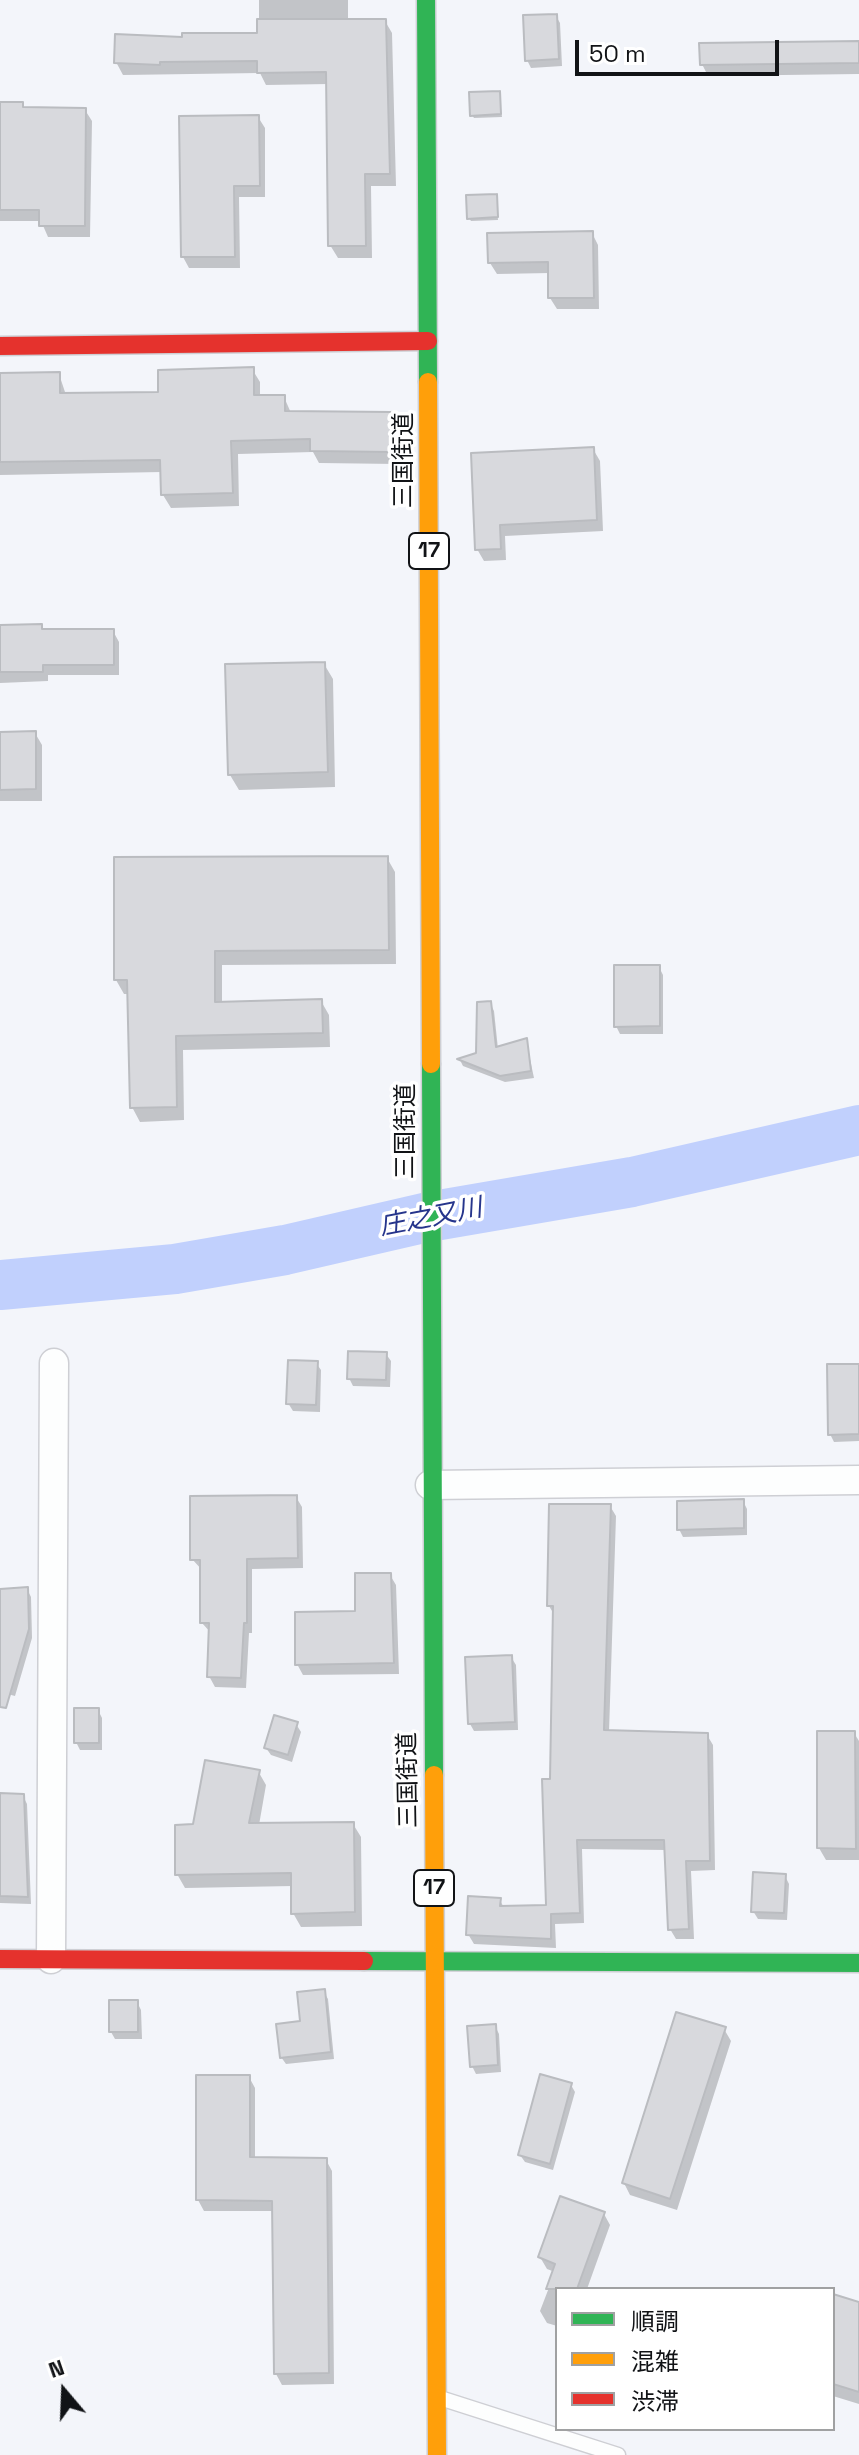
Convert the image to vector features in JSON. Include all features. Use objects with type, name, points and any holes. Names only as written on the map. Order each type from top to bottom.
[{"type":"main road","name":"三国街道","points":[[426,0],[430,1485],[437,2455]]},
{"type":"main road","points":[[0,346],[428,341]]},
{"type":"main road","points":[[0,1959],[859,1963]]},
{"type":"street","points":[[51,1959],[54,1363]]},
{"type":"street","points":[[430,1485],[859,1480]]},
{"type":"lane","points":[[436,2397],[618,2455]]},
{"type":"building","points":[[557,14],[559,59],[525,61],[523,15]]},
{"type":"building","points":[[257,19],[386,19],[390,174],[365,174],[366,246],[328,246],[326,72],[257,73],[257,61],[160,62],[160,65],[114,63],[115,34],[182,37],[182,33],[257,33]]},
{"type":"building","points":[[859,41],[859,63],[700,65],[699,43]]},
{"type":"building","points":[[500,91],[501,114],[470,116],[469,92]]},
{"type":"building","points":[[0,102],[23,102],[23,107],[86,108],[85,226],[39,226],[39,210],[0,210]]},
{"type":"building","points":[[259,115],[260,186],[234,186],[235,257],[181,257],[179,116]]},
{"type":"building","points":[[497,194],[498,217],[467,219],[466,195]]},
{"type":"building","points":[[593,231],[594,298],[548,298],[548,262],[488,263],[487,233]]},
{"type":"building","points":[[254,367],[254,395],[285,395],[285,411],[391,412],[390,452],[310,451],[310,439],[231,441],[233,493],[161,495],[160,460],[0,462],[0,373],[60,372],[60,393],[158,392],[158,370]]},
{"type":"building","points":[[594,447],[597,520],[500,525],[501,549],[475,550],[471,453]]},
{"type":"building","points":[[42,624],[42,629],[114,629],[114,665],[43,665],[43,672],[0,672],[0,625]]},
{"type":"building","points":[[325,662],[328,772],[228,775],[225,664]]},
{"type":"building","points":[[36,731],[36,789],[0,790],[0,732]]},
{"type":"building","points":[[388,856],[389,950],[215,951],[215,1002],[322,999],[323,1033],[176,1036],[177,1107],[130,1108],[127,980],[114,980],[114,857]]},
{"type":"building","points":[[614,965],[660,965],[660,1026],[614,1027]]},
{"type":"building","points":[[491,1001],[496,1047],[527,1038],[531,1071],[500,1076],[457,1059],[476,1053],[477,1002]]},
{"type":"building","points":[[348,1351],[387,1352],[386,1380],[347,1379]]},
{"type":"building","points":[[288,1360],[318,1361],[316,1405],[286,1404]]},
{"type":"building","points":[[827,1364],[859,1364],[859,1434],[828,1435]]},
{"type":"building","points":[[297,1495],[298,1558],[247,1559],[247,1623],[244,1623],[241,1678],[207,1677],[209,1623],[200,1623],[200,1560],[190,1560],[190,1496]]},
{"type":"building","points":[[744,1499],[744,1528],[677,1530],[677,1501]]},
{"type":"building","points":[[549,1504],[611,1504],[604,1730],[708,1733],[710,1861],[686,1861],[689,1929],[668,1930],[664,1840],[577,1840],[580,1913],[551,1914],[551,1939],[466,1935],[468,1896],[501,1898],[500,1906],[546,1905],[542,1779],[550,1779],[553,1606],[547,1606]]},
{"type":"building","points":[[355,1573],[391,1573],[394,1663],[295,1665],[295,1612],[355,1611]]},
{"type":"building","points":[[28,1587],[29,1629],[6,1708],[0,1707],[0,1589]]},
{"type":"building","points":[[512,1655],[515,1722],[468,1724],[465,1657]]},
{"type":"building","points":[[74,1708],[99,1708],[99,1743],[74,1743]]},
{"type":"building","points":[[274,1715],[298,1722],[288,1755],[264,1748]]},
{"type":"building","points":[[817,1731],[855,1731],[856,1849],[817,1848]]},
{"type":"building","points":[[205,1760],[260,1770],[249,1823],[354,1822],[355,1912],[291,1914],[291,1873],[175,1875],[175,1825],[193,1824]]},
{"type":"building","points":[[0,1793],[24,1794],[28,1897],[0,1896]]},
{"type":"building","points":[[753,1872],[786,1874],[784,1913],[751,1912]]},
{"type":"building","points":[[325,1989],[331,2052],[280,2058],[276,2024],[300,2021],[297,1992]]},
{"type":"building","points":[[109,2000],[138,2000],[138,2032],[109,2032]]},
{"type":"building","points":[[676,2012],[726,2027],[670,2199],[622,2183]]},
{"type":"building","points":[[496,2024],[498,2065],[470,2067],[467,2026]]},
{"type":"building","points":[[540,2074],[572,2083],[550,2164],[518,2155]]},
{"type":"building","points":[[196,2075],[250,2075],[250,2157],[327,2158],[329,2373],[274,2374],[272,2201],[196,2200]]},
{"type":"building","points":[[560,2196],[605,2212],[578,2287],[546,2289],[555,2264],[538,2257]]},
{"type":"building","points":[[835,2295],[859,2302],[859,2392],[835,2385]]},
{"type":"waterway","name":"庄之又川","points":[[0,1285],[175,1269],[285,1250],[428,1217],[632,1182],[859,1130]]},
{"type":"traffic: fast","points":[[426,0],[428,382]]},
{"type":"traffic: fast","points":[[431,1064],[434,1775]]},
{"type":"traffic: fast","points":[[364,1961],[859,1963]]},
{"type":"traffic: slow","points":[[428,382],[431,1064]]},
{"type":"traffic: slow","points":[[434,1775],[437,2455]]},
{"type":"traffic: jam","points":[[0,346],[428,341]]},
{"type":"traffic: jam","points":[[0,1959],[364,1961]]}]
